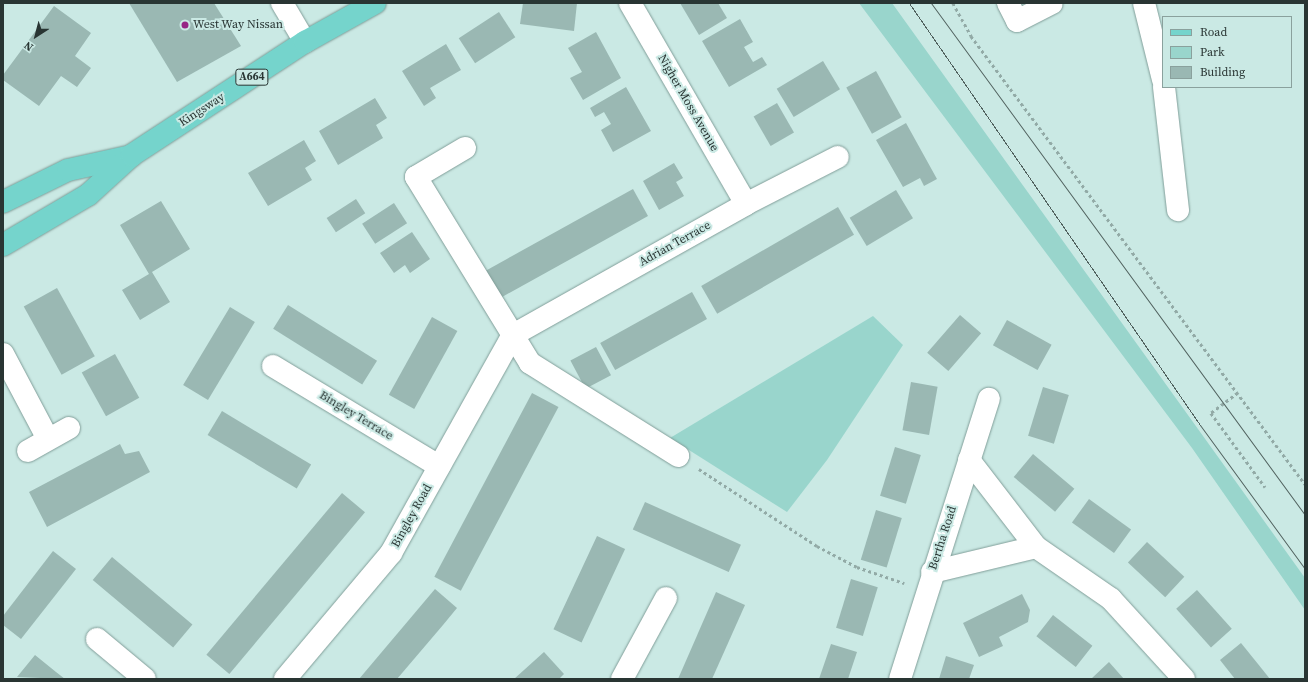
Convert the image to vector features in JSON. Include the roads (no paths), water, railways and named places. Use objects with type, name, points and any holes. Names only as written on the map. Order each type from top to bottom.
[{"type":"main road","name":"Kingsway","points":[[3,244],[88,194],[132,155],[305,42],[375,3]]},
{"type":"main road","name":"Kingsway","points":[[3,202],[68,170],[132,155]]},
{"type":"street","points":[[282,3],[305,42]]},
{"type":"street","name":"Nigher Moss Avenue","points":[[630,3],[746,204]]},
{"type":"street","points":[[1008,3],[1017,21],[1052,3]]},
{"type":"street","points":[[1144,3],[1162,76]]},
{"type":"street","points":[[1164,88],[1178,210]]},
{"type":"street","points":[[465,148],[416,178],[530,364],[678,456]]},
{"type":"street","name":"Adrian Terrace","points":[[513,335],[746,204],[838,157]]},
{"type":"street","name":"Bingley Road","points":[[285,679],[390,553],[513,335]]},
{"type":"street","points":[[3,354],[48,439]]},
{"type":"street","name":"Bingley Terrace","points":[[273,366],[439,466]]},
{"type":"street","name":"Bertha Road","points":[[900,679],[929,581],[989,399]]},
{"type":"street","points":[[28,451],[69,428]]},
{"type":"street","points":[[968,460],[1036,547],[1111,599],[1184,679]]},
{"type":"street","points":[[929,581],[1036,547]]},
{"type":"street","points":[[622,679],[666,598]]},
{"type":"street","points":[[97,639],[145,679]]},
{"type":"tram line","points":[[909,3],[1200,425],[1305,569]]},
{"type":"tram line","points":[[931,3],[1305,515]]},
{"type":"place","name":"West Way Nissan","points":[[185,25]]}]
